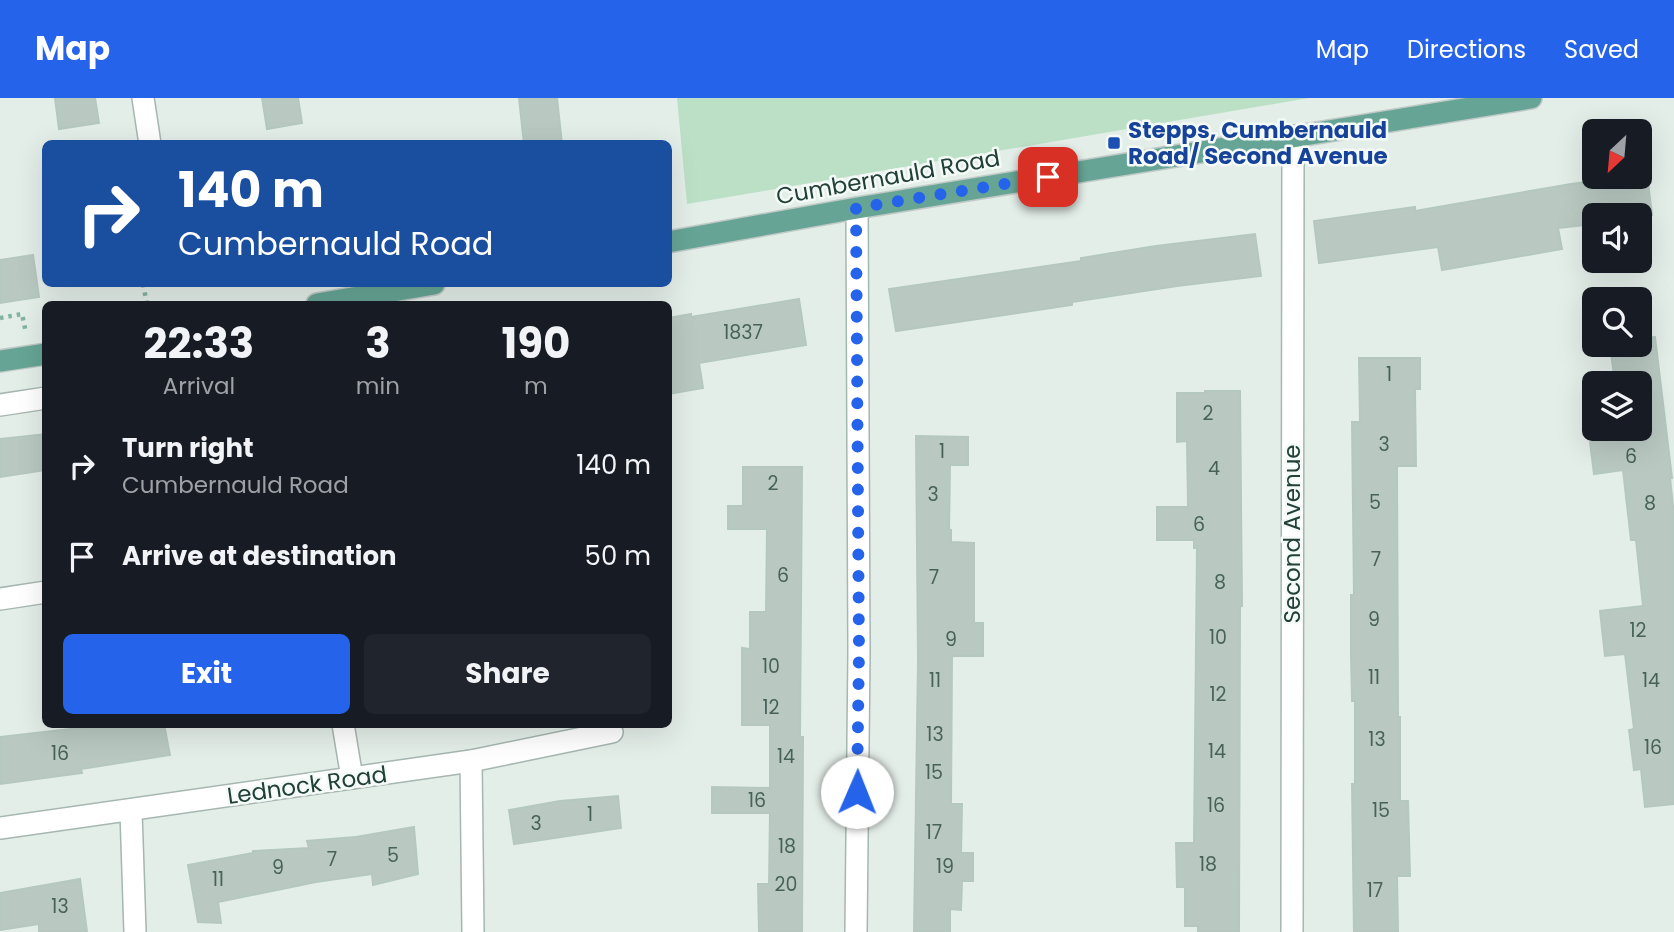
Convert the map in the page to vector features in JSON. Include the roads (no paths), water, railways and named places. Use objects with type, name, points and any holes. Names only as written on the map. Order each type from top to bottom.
[{"type":"main road","name":"Cumbernauld Road","points":[[672,241],[856,208],[1531,98]]},
{"type":"main road","points":[[335,301],[416,287]]},
{"type":"main road","points":[[0,361],[38,355]]},
{"type":"street","points":[[143,98],[149,140]]},
{"type":"street","name":"Second Avenue","points":[[1292,932],[1293,136]]},
{"type":"street","points":[[856,208],[859,652],[856,932]]},
{"type":"street","points":[[0,405],[42,399]]},
{"type":"street","points":[[0,599],[42,593]]},
{"type":"street","points":[[343,728],[352,778]]},
{"type":"street","name":"Lednock Road","points":[[0,828],[471,761],[612,732]]},
{"type":"street","points":[[471,761],[473,932]]},
{"type":"street","points":[[131,811],[135,932]]},
{"type":"place","name":"Stepps, Cumbernauld Road/ Second Avenue","points":[[1114,143]]}]
